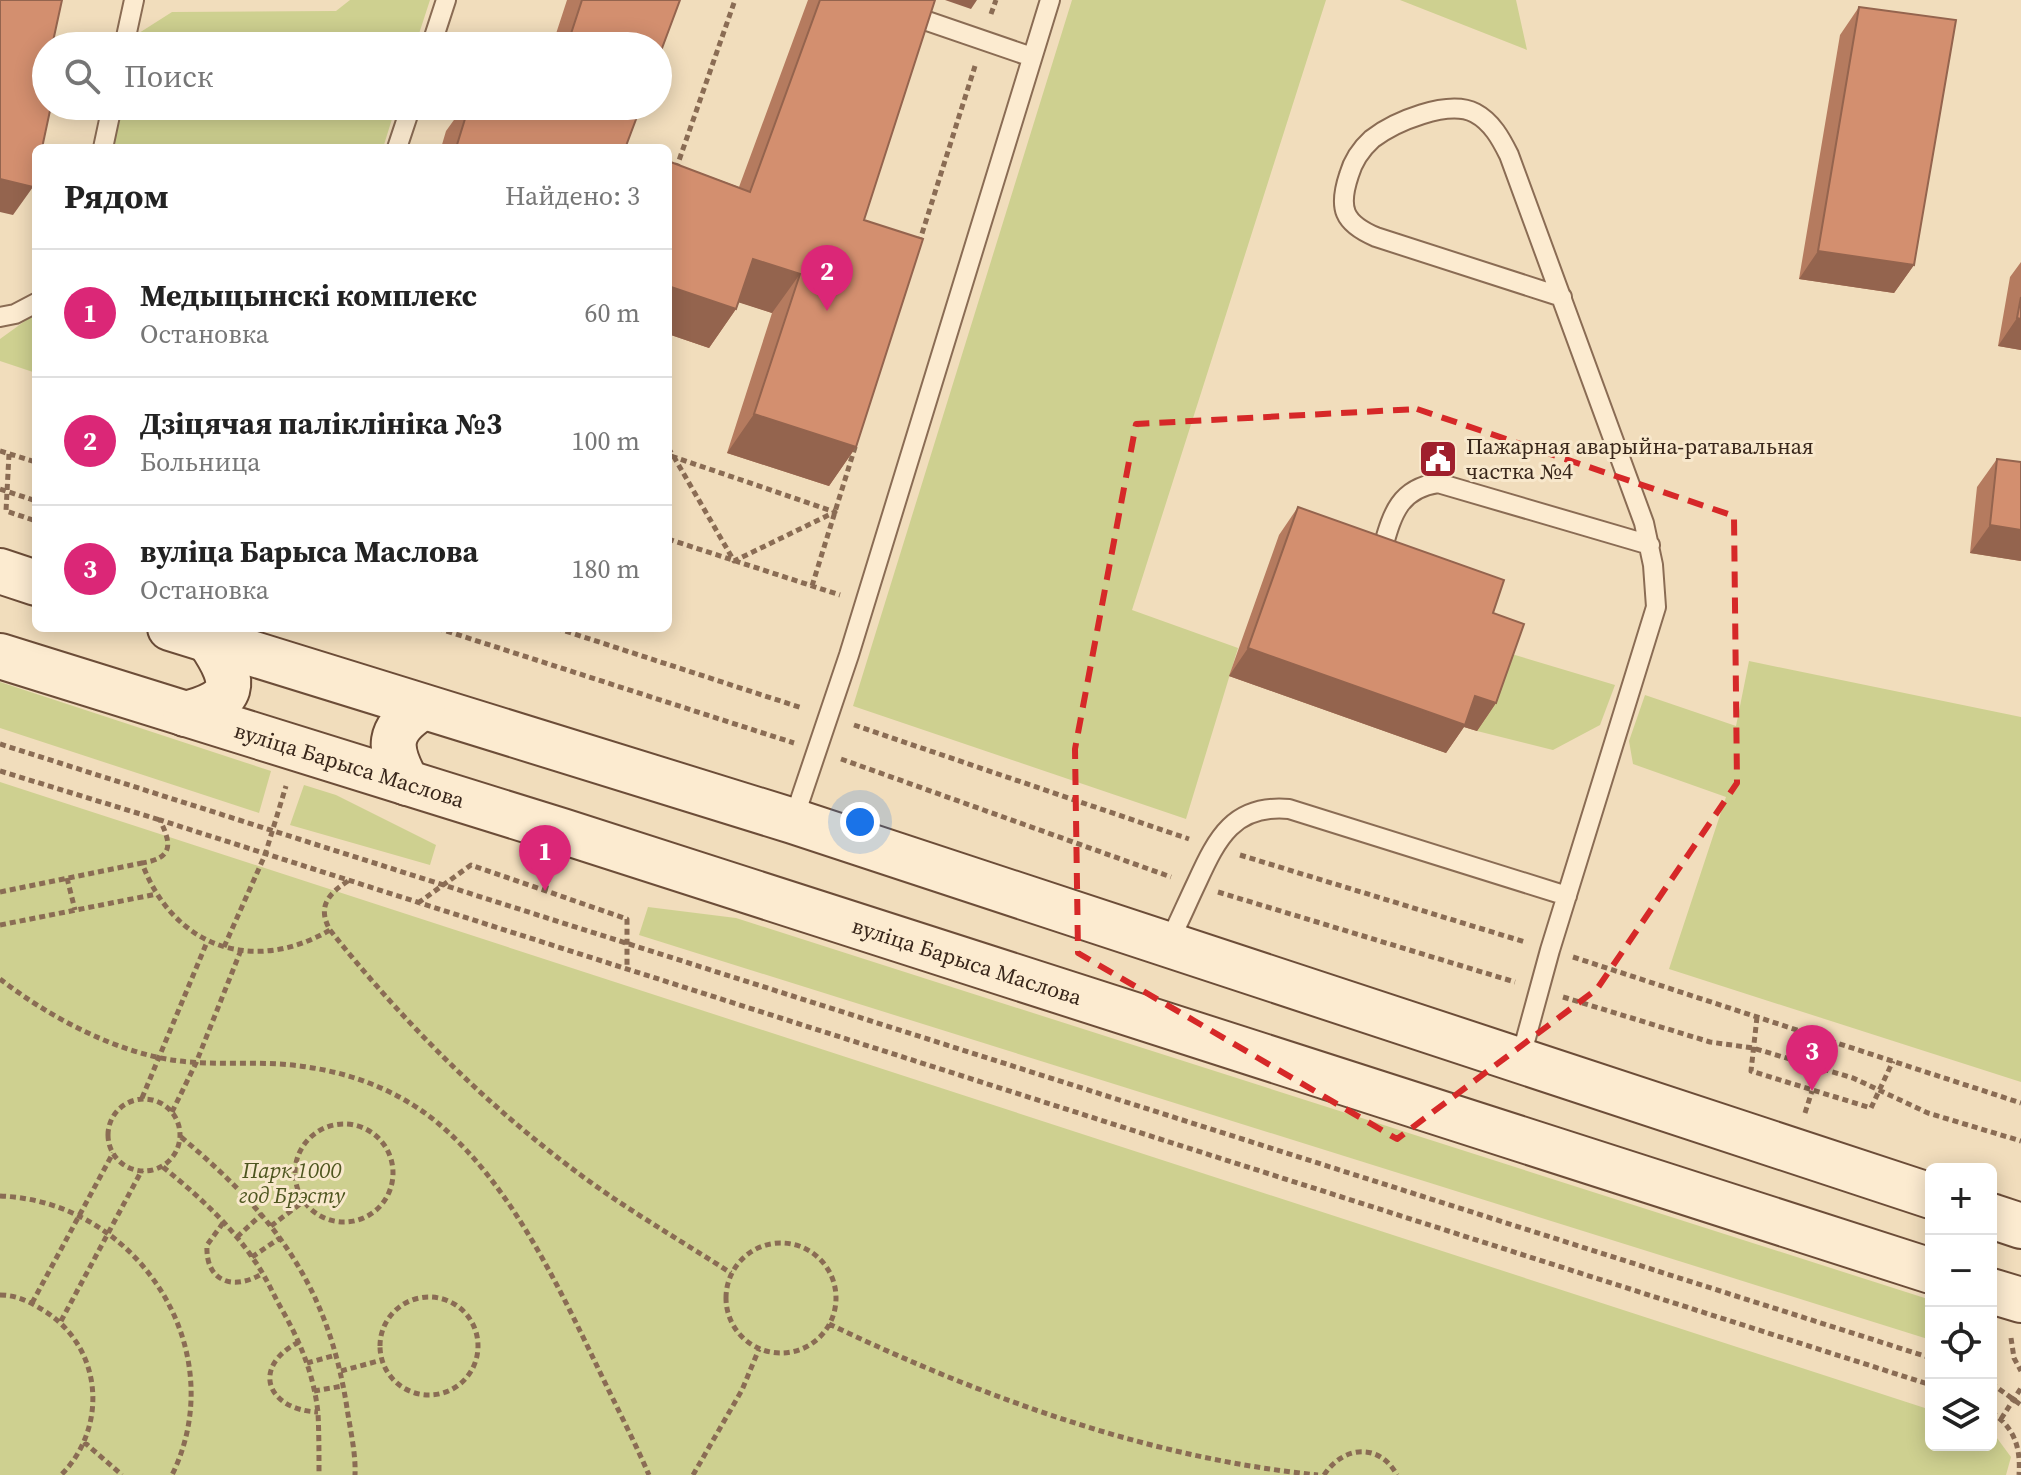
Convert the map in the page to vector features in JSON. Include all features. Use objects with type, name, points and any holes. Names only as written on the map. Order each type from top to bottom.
[{"type":"main road","points":[[0,571],[32,582]]},
{"type":"main road","points":[[181,632],[793,821],[1925,1194]]},
{"type":"main road","points":[[185,714],[209,708],[223,699],[228,687],[228,672],[210,642]]},
{"type":"main road","name":"вуліца Барыса Маслова","points":[[0,656],[407,783],[1925,1269]]},
{"type":"main road","points":[[407,783],[394,760],[392,746],[396,731],[406,717],[423,707]]},
{"type":"main road","points":[[1997,1218],[2021,1226]]},
{"type":"main road","points":[[1997,1293],[2021,1300]]},
{"type":"lane","points":[[127,32],[134,0]]},
{"type":"lane","points":[[436,32],[446,0]]},
{"type":"lane","points":[[866,0],[1032,57]]},
{"type":"lane","points":[[793,821],[829,716],[1050,0]]},
{"type":"lane","points":[[1520,1061],[1550,950],[1656,607],[1650,545],[1636,500],[1562,297],[1509,155],[1494,129],[1475,113],[1455,107],[1432,111],[1381,133],[1360,152],[1348,177],[1343,203],[1347,216],[1358,229],[1562,297]]},
{"type":"lane","points":[[104,144],[109,120]]},
{"type":"lane","points":[[398,144],[406,120]]},
{"type":"lane","points":[[0,317],[15,314],[32,305]]},
{"type":"lane","points":[[1380,557],[1399,505],[1415,489],[1438,483],[1650,545]]},
{"type":"lane","points":[[1168,945],[1213,847],[1235,822],[1261,809],[1289,809],[1567,896]]},
{"type":"path","points":[[673,179],[735,0]]},
{"type":"path","points":[[916,253],[996,0]]},
{"type":"path","points":[[812,586],[859,436]]},
{"type":"path","points":[[0,451],[32,461]]},
{"type":"path","points":[[9,454],[6,511],[32,520]]},
{"type":"path","points":[[672,456],[835,512]]},
{"type":"path","points":[[672,458],[734,561]]},
{"type":"path","points":[[0,489],[32,500]]},
{"type":"path","points":[[734,561],[835,512]]},
{"type":"path","points":[[672,540],[864,603]]},
{"type":"path","points":[[449,632],[818,751],[1195,886],[1710,1042],[1753,1048],[1853,1078],[1928,1113],[2021,1141]]},
{"type":"path","points":[[568,632],[829,716],[1213,847],[1550,950],[2021,1103]]},
{"type":"path","points":[[0,744],[1925,1356]]},
{"type":"path","points":[[0,771],[1925,1383]]},
{"type":"path","points":[[0,892],[161,858],[166,852],[167,838],[160,820]]},
{"type":"path","points":[[224,947],[265,855]]},
{"type":"path","points":[[142,863],[169,912],[207,942],[270,953],[301,946],[330,930]]},
{"type":"path","points":[[418,903],[471,865],[627,919],[627,970]]},
{"type":"path","points":[[67,878],[75,910]]},
{"type":"path","points":[[348,881],[325,902],[324,917],[330,930],[422,1036],[493,1104],[611,1197],[731,1273]]},
{"type":"path","points":[[0,925],[157,894]]},
{"type":"path","points":[[142,1098],[207,942]]},
{"type":"path","points":[[172,1112],[196,1063],[241,950]]},
{"type":"path","points":[[0,979],[59,1019],[160,1058],[196,1063],[260,1062],[335,1072],[363,1079],[387,1090],[438,1123],[481,1167],[542,1258],[649,1475]]},
{"type":"path","points":[[1757,1017],[1751,1071],[1800,1087],[1871,1108],[1893,1061]]},
{"type":"path","points":[[142,1098],[156,1100],[172,1112],[177,1118],[181,1137],[171,1159],[163,1167],[132,1169],[120,1162],[107,1137],[116,1110],[142,1098]]},
{"type":"path","points":[[329,1126],[359,1126],[373,1133],[384,1145],[391,1158],[393,1173],[383,1203],[372,1213],[358,1220],[343,1222],[314,1212],[304,1201],[297,1187],[297,1157],[304,1143],[315,1132],[329,1126]]},
{"type":"path","points":[[181,1137],[227,1176],[262,1214],[315,1297],[341,1371],[355,1475]]},
{"type":"path","points":[[32,1303],[113,1153]]},
{"type":"path","points":[[163,1167],[237,1237],[263,1273],[299,1342],[318,1412],[319,1475]]},
{"type":"path","points":[[61,1321],[142,1170]]},
{"type":"path","points":[[0,1196],[56,1206],[79,1216],[136,1255],[154,1277],[182,1335],[189,1367],[191,1400],[187,1432],[172,1475]]},
{"type":"path","points":[[271,1226],[304,1201]]},
{"type":"path","points":[[237,1237],[262,1214]]},
{"type":"path","points":[[223,1223],[207,1245],[208,1263],[213,1272],[229,1283],[246,1282],[263,1273]]},
{"type":"path","points":[[252,1257],[280,1238]]},
{"type":"path","points":[[772,1244],[789,1244],[806,1249],[820,1260],[830,1274],[835,1290],[835,1308],[829,1324],[819,1338],[805,1348],[788,1353],[759,1349],[741,1337],[731,1323],[726,1306],[726,1289],[731,1273],[749,1254],[772,1244]]},
{"type":"path","points":[[0,1295],[32,1303],[61,1321],[81,1349],[93,1382],[94,1406],[90,1429],[63,1474]]},
{"type":"path","points":[[429,1296],[458,1306],[469,1317],[476,1331],[478,1346],[475,1362],[457,1386],[443,1393],[428,1395],[399,1385],[388,1374],[382,1360],[379,1345],[389,1316],[400,1305],[414,1299],[429,1296]]},
{"type":"path","points":[[829,1324],[949,1378],[1093,1427],[1268,1470],[1318,1475]]},
{"type":"path","points":[[299,1342],[276,1358],[271,1367],[270,1385],[274,1394],[289,1408],[318,1412]]},
{"type":"path","points":[[693,1475],[742,1390],[759,1349]]},
{"type":"path","points":[[307,1363],[336,1355]]},
{"type":"path","points":[[341,1371],[382,1360]]},
{"type":"path","points":[[314,1391],[343,1386]]},
{"type":"path","points":[[1997,1387],[2021,1405]]},
{"type":"path","points":[[2001,1419],[2021,1388]]},
{"type":"path","points":[[1997,1416],[2010,1427],[2020,1447],[2019,1475]]},
{"type":"path","points":[[84,1442],[122,1475]]},
{"type":"path","points":[[1324,1475],[1331,1464],[1342,1456],[1369,1452],[1392,1466],[1397,1475]]},
{"type":"highlighted area","points":[[1417,409],[1734,516],[1737,783],[1597,989],[1397,1139],[1078,953],[1075,749],[1136,424]]},
{"type":"green space","points":[[350,0],[430,0],[420,32],[141,32],[172,12],[336,11]]},
{"type":"green space","points":[[1072,0],[1326,0],[1132,610],[1238,648],[1186,819],[853,706]]},
{"type":"green space","points":[[1400,0],[1516,0],[1527,50]]},
{"type":"green space","points":[[117,120],[392,120],[384,144],[111,144]]},
{"type":"green space","points":[[32,316],[32,372],[0,361],[0,339]]},
{"type":"green space","points":[[1505,652],[1615,685],[1600,725],[1553,750],[1477,731]]},
{"type":"green space","points":[[1749,661],[2021,717],[2021,1082],[1669,969],[1726,797],[1633,764],[1629,741],[1645,695],[1736,726]]},
{"type":"green space","points":[[0,682],[271,771],[259,813],[0,728]]},
{"type":"green space","name":"Парк 1000 год Брэсту","points":[[0,782],[1925,1408],[1925,1451],[1997,1451],[1997,1438],[2011,1457],[2006,1475],[0,1475]]},
{"type":"green space","points":[[304,785],[336,795],[436,845],[430,865],[290,825]]},
{"type":"green space","points":[[648,907],[736,918],[1925,1298],[1925,1338],[639,935]]},
{"type":"building","points":[[0,0],[62,0],[55,32],[32,32],[32,120],[48,120],[43,144],[32,144],[32,187],[0,179]]},
{"type":"building","points":[[582,0],[680,0],[668,32],[572,32]]},
{"type":"building","points":[[820,0],[935,0],[864,220],[923,239],[856,447],[754,414],[800,274],[753,259],[736,309],[672,287],[672,163],[750,192]]},
{"type":"building","points":[[1859,7],[1956,20],[1914,265],[1818,251]]},
{"type":"building","points":[[465,120],[636,120],[627,144],[457,144]]},
{"type":"building","points":[[2021,297],[2021,319],[2017,318]]},
{"type":"building","points":[[1997,459],[2021,462],[2021,530],[1990,525]]},
{"type":"building","points":[[1298,507],[1504,580],[1493,613],[1524,624],[1496,703],[1475,696],[1465,725],[1248,648]]},
{"type":"place","name":"Дзіцячая паліклініка №3","points":[[827,311]]},
{"type":"place","name":"Пажарная аварыйна-ратавальная частка №4","points":[[1438,459]]},
{"type":"place","name":"Медыцынскі комплекс","points":[[545,891]]},
{"type":"place","name":"вуліца Барыса Маслова","points":[[1812,1091]]}]
